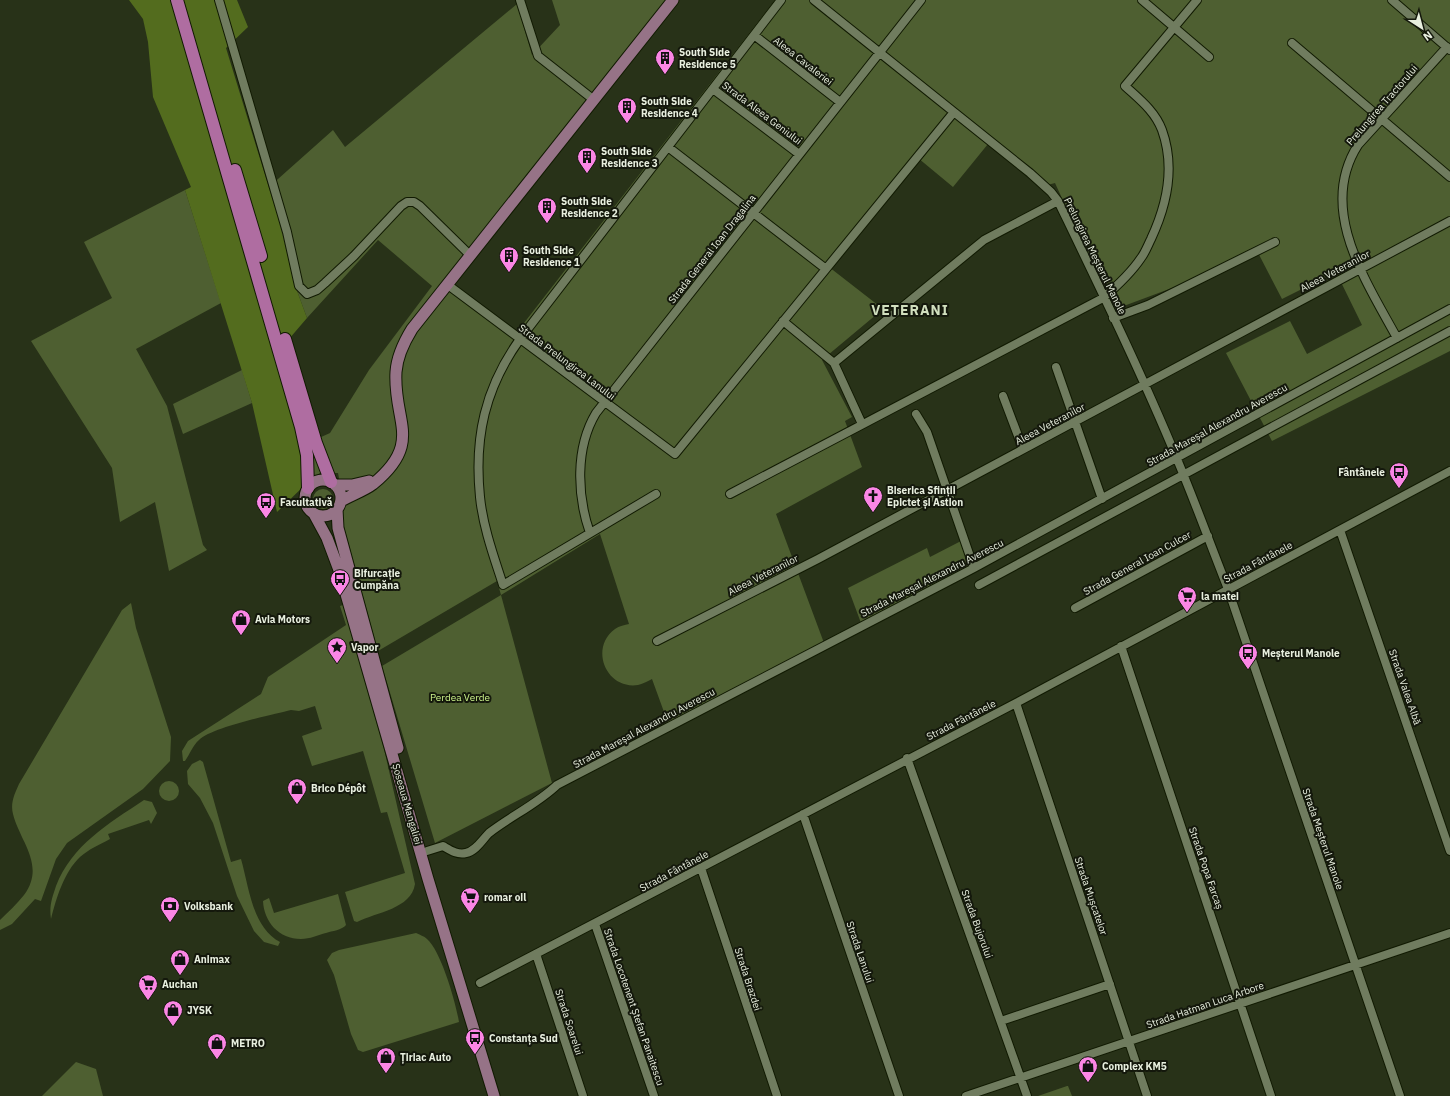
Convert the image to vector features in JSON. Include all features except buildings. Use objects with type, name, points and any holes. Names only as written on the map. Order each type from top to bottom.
[{"type":"highway","points":[[178,0],[299,421],[307,455],[308,488]]},
{"type":"highway","points":[[186,0],[304,406],[333,483]]},
{"type":"main road","points":[[377,480],[352,485],[319,480],[308,488],[304,498],[305,503],[314,514],[323,516],[329,515],[339,505],[372,485],[377,480],[392,465],[397,458],[403,441],[396,371],[404,342],[470,256],[673,0]]},
{"type":"main road","points":[[333,483],[339,490],[339,505]]},
{"type":"main road","name":"Șoseaua Mangaliei","points":[[339,505],[338,528],[427,850],[500,1096]]},
{"type":"main road","name":"Șoseaua Mangaliei","points":[[314,514],[328,538],[339,570],[428,879],[494,1096]]},
{"type":"street","points":[[219,0],[287,232],[299,286],[302,290],[307,294],[317,290],[354,256],[401,206],[407,202],[414,202],[420,206],[470,256]]},
{"type":"street","points":[[520,0],[538,56],[594,100]]},
{"type":"street","points":[[656,494],[503,585],[488,534],[480,498],[478,460],[482,418],[490,393],[507,357],[781,0]]},
{"type":"street","name":"Prelungirea Meșterul Manole","points":[[814,0],[1041,182],[1058,201],[1177,458],[1228,589]]},
{"type":"street","name":"Strada General Ioan Dragalina","points":[[590,533],[582,496],[582,456],[583,444],[590,422],[604,401],[921,0]]},
{"type":"street","points":[[1142,0],[1210,57]]},
{"type":"street","points":[[730,494],[1103,298],[1126,277],[1142,257],[1161,218],[1169,182],[1168,154],[1162,129],[1148,107],[1125,86],[1197,0]]},
{"type":"street","points":[[1392,0],[1448,48]]},
{"type":"street","name":"Aleea Cavaleriei","points":[[754,35],[840,102]]},
{"type":"street","points":[[1292,43],[1450,177]]},
{"type":"street","name":"Prelungirea Tractorului","points":[[1397,338],[1360,270],[1344,222],[1343,186],[1348,164],[1353,153],[1381,119],[1448,48]]},
{"type":"street","name":"Strada Aleea Geniului","points":[[713,88],[799,154]]},
{"type":"street","points":[[862,424],[834,363],[783,321],[954,112]]},
{"type":"street","points":[[668,147],[826,269]]},
{"type":"street","points":[[834,363],[984,240],[1058,201]]},
{"type":"street","name":"Aleea Veteranilor","points":[[657,641],[818,559],[1450,221]]},
{"type":"street","points":[[1113,318],[1148,305],[1275,242]]},
{"type":"street","name":"Strada Prelungirea Lanului","points":[[448,285],[675,454],[783,321]]},
{"type":"street","name":"Strada Mareșal Alexandru Averescu","points":[[427,850],[443,846],[460,854],[472,851],[488,834],[511,817],[543,798],[558,785],[974,568],[1450,309]]},
{"type":"street","points":[[979,585],[1184,476],[1450,331]]},
{"type":"street","points":[[1056,367],[1102,499]]},
{"type":"street","points":[[1003,396],[1024,449]]},
{"type":"street","points":[[916,414],[927,432],[974,568]]},
{"type":"street","name":"Strada Fântânele","points":[[480,984],[908,758],[1016,703],[1340,530],[1449,475]]},
{"type":"street","name":"Strada Valea Albă","points":[[1340,530],[1450,851]]},
{"type":"street","name":"Strada General Ioan Culcer","points":[[1075,608],[1208,536]]},
{"type":"street","name":"Strada Meșterul Manole","points":[[1228,589],[1400,1096]]},
{"type":"street","name":"Strada Popa Farcaș","points":[[1121,646],[1271,1096]]},
{"type":"street","name":"Strada Mușcatelor","points":[[1016,703],[1130,1041],[1147,1096]]},
{"type":"street","name":"Strada Bujorului","points":[[908,758],[1027,1096]]},
{"type":"street","name":"Strada Lanului","points":[[803,814],[899,1096]]},
{"type":"street","name":"Strada Brazdei","points":[[701,868],[777,1096]]},
{"type":"street","name":"Strada Locotenent Ștefan Panaitescu","points":[[595,924],[654,1096]]},
{"type":"street","name":"Strada Hatman Luca Arbore","points":[[966,1096],[1450,933]]},
{"type":"street","name":"Strada Soarelui","points":[[536,954],[583,1096]]},
{"type":"street","points":[[1001,1021],[1110,984]]},
{"type":"green space","points":[[129,0],[237,0],[248,27],[226,48],[277,214],[296,288],[307,318],[289,339],[321,436],[299,448],[306,484],[277,512],[252,403],[185,190],[191,187],[153,97],[148,42],[143,19]]},
{"type":"green space","points":[[552,0],[679,0],[452,287],[517,332],[775,0],[1450,0],[1450,351],[1272,441],[1226,353],[1290,321],[1307,354],[1362,325],[1336,272],[1282,299],[1255,247],[1180,285],[1113,310],[1055,183],[1040,187],[988,144],[953,187],[918,158],[829,267],[883,309],[822,360],[852,417],[845,421],[862,467],[776,514],[824,643],[668,723],[652,679],[638,685],[627,685],[617,681],[605,666],[602,656],[603,646],[607,637],[615,629],[629,624],[600,534],[501,595],[497,581],[378,651],[343,523],[342,512],[344,505],[338,473],[320,473],[306,484],[299,447],[330,433],[369,370],[432,286],[378,240],[307,318],[296,288],[269,187],[333,130],[345,147],[517,4],[532,55],[560,25]]},
{"type":"green space","points":[[185,190],[221,303],[136,349],[167,406],[203,545],[207,550],[169,571],[155,502],[120,522],[112,468],[31,341],[112,298],[84,242]]},
{"type":"green space","points":[[242,370],[252,403],[183,434],[173,404]]},
{"type":"green space","points":[[323,489],[330,492],[333,499],[330,506],[323,509],[316,506],[313,499],[316,492]]},
{"type":"green space","points":[[961,541],[969,567],[861,623],[848,588],[927,548],[930,557]]},
{"type":"green space","name":"Perdea Verde","points":[[501,595],[552,783],[435,843],[382,666]]},
{"type":"green space","points":[[131,603],[136,628],[171,737],[170,761],[143,789],[67,843],[56,859],[41,901],[35,899],[12,924],[0,930],[0,920],[24,895],[33,874],[29,854],[13,814],[13,798],[19,784],[122,610]]},
{"type":"green space","points":[[343,605],[384,749],[415,884],[407,899],[400,904],[392,909],[357,922],[354,921],[345,892],[405,873],[387,812],[381,813],[363,751],[312,766],[302,736],[322,729],[315,706],[299,711],[291,710],[257,718],[229,726],[206,735],[197,742],[185,761],[183,761],[182,751],[188,741],[261,694],[268,677],[346,625],[340,606]]},
{"type":"green space","points":[[200,760],[203,762],[231,862],[241,859],[249,894],[257,917],[263,927],[280,942],[278,946],[264,942],[254,931],[237,896],[213,823],[200,798],[188,784],[187,771],[192,764]]},
{"type":"green space","points":[[165,781],[173,781],[179,787],[179,795],[173,801],[165,801],[159,795],[159,787]]},
{"type":"green space","points":[[144,800],[152,802],[157,813],[151,824],[149,820],[108,834],[110,839],[91,849],[80,857],[69,870],[65,878],[51,919],[50,914],[52,898],[56,886],[71,859],[92,837]]},
{"type":"green space","points":[[338,894],[346,925],[339,929],[308,938],[293,938],[280,933],[274,928],[266,916],[264,909],[263,901],[269,898],[274,913]]},
{"type":"green space","points":[[416,933],[427,939],[437,954],[455,1003],[459,1022],[363,1052],[358,1050],[351,1034],[334,975],[327,960],[332,953],[339,950]]},
{"type":"green space","points":[[76,1062],[96,1069],[103,1096],[42,1096]]},
{"type":"green space","points":[[1067,1086],[1072,1096],[1038,1096]]},
{"type":"place","name":"South Side Residence 5","points":[[665,75]]},
{"type":"place","name":"South Side Residence 4","points":[[627,124]]},
{"type":"place","name":"South Side Residence 3","points":[[587,174]]},
{"type":"place","name":"South Side Residence 2","points":[[547,224]]},
{"type":"place","name":"South Side Residence 1","points":[[509,273]]},
{"type":"place","name":"Fântânele","points":[[1399,489]]},
{"type":"place","name":"Biserica Sfinții Epictet și Astion","points":[[873,513]]},
{"type":"place","name":"Facultativă","points":[[266,519]]},
{"type":"place","name":"Bifurcație Cumpăna","points":[[340,596]]},
{"type":"place","name":"la matei","points":[[1187,613]]},
{"type":"place","name":"Avia Motors","points":[[241,636]]},
{"type":"place","name":"Vapor","points":[[337,664]]},
{"type":"place","name":"Meșterul Manole","points":[[1248,670]]},
{"type":"place","name":"Brico Dépôt","points":[[297,805]]},
{"type":"place","name":"romar oil","points":[[470,914]]},
{"type":"place","name":"Volksbank","points":[[170,923]]},
{"type":"place","name":"Animax","points":[[180,976]]},
{"type":"place","name":"Auchan","points":[[148,1001]]},
{"type":"place","name":"JYSK","points":[[173,1027]]},
{"type":"place","name":"Constanța Sud","points":[[475,1055]]},
{"type":"place","name":"METRO","points":[[217,1060]]},
{"type":"place","name":"Țiriac Auto","points":[[386,1074]]},
{"type":"place","name":"Complex KM5","points":[[1088,1083]]},
{"type":"district","name":"VETERANI","points":[[910,310]]}]
